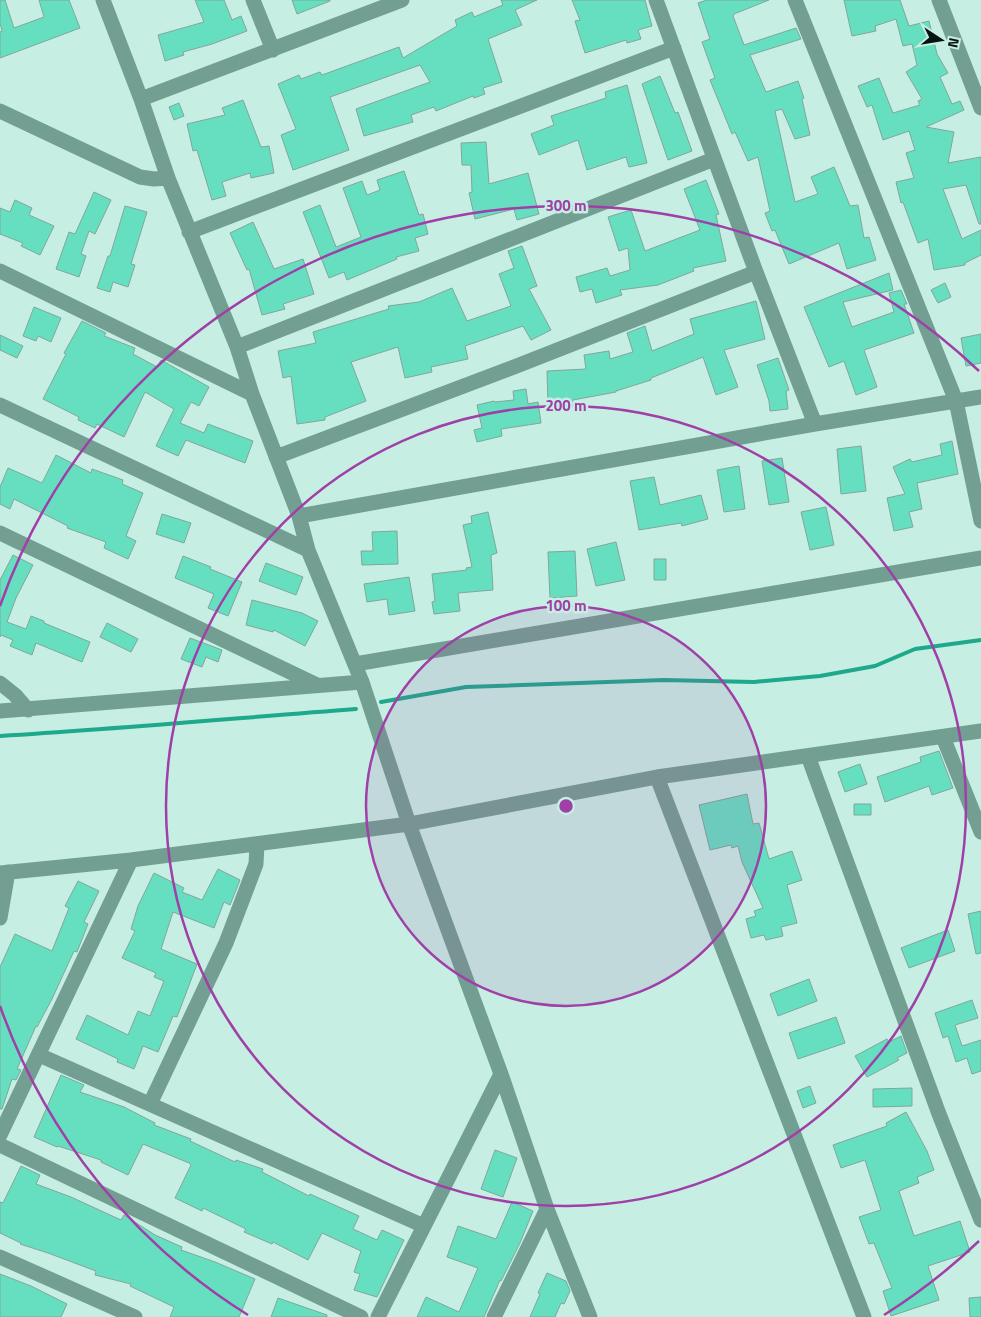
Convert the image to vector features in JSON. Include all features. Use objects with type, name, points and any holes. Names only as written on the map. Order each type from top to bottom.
[{"type":"street","points":[[104,0],[168,178],[237,348],[252,394],[299,516],[308,550],[362,682],[409,824],[501,1074],[547,1209],[590,1317]]},
{"type":"street","points":[[253,0],[273,50]]},
{"type":"street","points":[[656,0],[756,272],[815,424]]},
{"type":"street","points":[[795,0],[956,401],[981,521]]},
{"type":"street","points":[[939,0],[981,108]]},
{"type":"street","points":[[141,99],[273,50],[394,1]]},
{"type":"street","points":[[189,232],[674,48]]},
{"type":"street","points":[[0,111],[140,177],[168,178]]},
{"type":"street","points":[[237,348],[714,159]]},
{"type":"street","points":[[0,271],[252,394]]},
{"type":"street","points":[[276,457],[514,367],[756,272]]},
{"type":"street","points":[[299,516],[815,424],[981,397]]},
{"type":"street","points":[[0,405],[308,550]]},
{"type":"street","points":[[0,533],[319,686]]},
{"type":"street","points":[[355,664],[981,558]]},
{"type":"street","points":[[280,667],[287,689]]},
{"type":"street","points":[[0,711],[362,682]]},
{"type":"street","points":[[0,683],[15,695],[28,710]]},
{"type":"street","points":[[0,918],[4,872],[131,860],[409,824],[657,777],[981,730]]},
{"type":"street","points":[[943,737],[981,832]]},
{"type":"street","points":[[808,756],[938,1114],[981,1220]]},
{"type":"street","points":[[657,777],[864,1317]]},
{"type":"street","points":[[150,1104],[226,943],[256,864],[257,844]]},
{"type":"street","points":[[0,1135],[131,860]]},
{"type":"street","points":[[39,1055],[424,1226]]},
{"type":"street","points":[[378,1317],[501,1074]]},
{"type":"street","points":[[0,1145],[361,1317]]},
{"type":"street","points":[[494,1317],[547,1209]]},
{"type":"street","points":[[0,1257],[135,1317]]},
{"type":"building","points":[[0,0],[5,0],[14,28],[44,17],[39,0],[69,0],[80,28],[0,58],[0,32],[2,31]]},
{"type":"building","points":[[195,0],[224,0],[232,20],[241,16],[247,31],[183,52],[184,55],[165,61],[158,35],[204,22]]},
{"type":"building","points":[[292,0],[330,0],[330,1],[297,14]]},
{"type":"building","points":[[501,0],[537,0],[515,10],[522,25],[488,39],[502,82],[483,88],[485,94],[474,98],[473,96],[436,111],[434,107],[411,115],[413,122],[364,136],[356,109],[430,82],[420,65],[330,97],[349,150],[293,170],[281,135],[296,129],[278,84],[299,75],[301,79],[320,72],[322,75],[399,47],[403,58],[457,26],[455,20],[472,12],[474,17],[503,5]]},
{"type":"building","points":[[572,0],[645,0],[652,26],[638,30],[641,39],[627,43],[626,40],[585,53],[575,21],[580,20]]},
{"type":"building","points":[[707,0],[769,0],[734,14],[733,16],[744,45],[796,28],[801,39],[750,55],[766,92],[798,81],[804,98],[802,99],[810,135],[795,139],[782,109],[775,111],[795,202],[818,194],[811,177],[834,167],[850,206],[858,205],[864,238],[869,237],[876,260],[847,269],[839,243],[789,264],[775,230],[772,231],[765,213],[770,211],[758,157],[748,161],[735,132],[732,134],[710,80],[715,78],[702,42],[710,39],[698,3]]},
{"type":"building","points":[[844,0],[900,0],[909,26],[929,21],[937,54],[948,73],[940,77],[952,104],[960,101],[964,110],[926,127],[954,132],[948,163],[981,157],[981,224],[979,224],[966,185],[943,189],[962,239],[981,230],[981,255],[965,263],[965,265],[934,270],[928,239],[918,243],[903,202],[901,203],[896,182],[914,178],[906,153],[915,150],[909,131],[883,140],[872,105],[867,107],[858,86],[879,78],[893,113],[920,105],[918,101],[922,99],[906,72],[917,65],[912,44],[903,46],[896,19],[875,26],[876,31],[852,36]]},
{"type":"building","points":[[660,76],[675,113],[678,112],[692,151],[668,160],[642,84]]},
{"type":"building","points":[[627,85],[647,163],[629,167],[626,157],[587,170],[578,140],[539,155],[531,134],[554,125],[551,116],[606,98],[605,92]]},
{"type":"building","points":[[243,100],[261,147],[269,146],[274,173],[251,178],[250,173],[222,182],[226,196],[212,200],[197,150],[193,151],[187,124],[225,115],[222,108]]},
{"type":"building","points":[[179,103],[184,116],[174,120],[169,107]]},
{"type":"building","points":[[486,142],[489,184],[528,173],[539,214],[517,220],[514,209],[475,219],[469,193],[472,192],[471,165],[462,165],[461,143]]},
{"type":"building","points":[[404,171],[419,215],[423,214],[428,234],[415,238],[419,251],[396,257],[397,259],[347,280],[344,272],[329,278],[303,212],[320,205],[336,247],[361,237],[343,188],[362,181],[367,195],[380,190],[377,180]]},
{"type":"building","points":[[706,180],[719,214],[716,215],[726,261],[693,268],[694,271],[658,285],[620,290],[622,295],[596,303],[592,289],[580,292],[576,277],[607,268],[610,276],[630,270],[628,248],[619,251],[608,217],[631,210],[645,251],[700,230],[684,189]]},
{"type":"building","points":[[94,192],[111,200],[95,234],[89,231],[81,254],[86,256],[79,277],[56,269],[69,232],[75,234]]},
{"type":"building","points":[[15,200],[32,208],[29,215],[54,226],[40,255],[21,246],[23,243],[0,234],[0,208],[10,212]]},
{"type":"building","points":[[125,206],[147,212],[131,264],[135,265],[128,287],[113,282],[110,292],[97,288],[108,256],[110,256]]},
{"type":"building","points":[[253,222],[274,269],[303,259],[314,294],[283,304],[285,309],[262,315],[249,269],[247,270],[230,233]]},
{"type":"building","points":[[522,246],[537,286],[529,289],[551,330],[531,340],[523,326],[465,346],[468,359],[431,367],[432,372],[405,378],[398,347],[351,362],[366,401],[325,417],[325,420],[297,424],[291,376],[283,378],[278,351],[316,343],[313,332],[389,309],[388,306],[419,302],[452,288],[467,321],[511,306],[499,274],[514,268],[508,251]]},
{"type":"building","points":[[889,273],[893,290],[843,302],[852,327],[894,312],[889,293],[901,290],[907,304],[904,304],[914,333],[864,350],[877,387],[856,395],[844,361],[829,367],[804,307]]},
{"type":"building","points":[[945,283],[951,297],[938,303],[931,290]]},
{"type":"building","points":[[756,301],[765,339],[724,350],[738,387],[716,395],[703,357],[651,378],[651,380],[616,392],[573,400],[573,405],[548,406],[547,371],[586,369],[584,355],[609,351],[610,359],[633,352],[627,333],[645,326],[652,351],[694,334],[690,319]]},
{"type":"building","points":[[34,307],[61,318],[51,342],[38,336],[36,341],[23,336]]},
{"type":"building","points":[[82,321],[106,333],[104,336],[135,348],[133,354],[157,367],[161,360],[209,387],[199,406],[191,402],[180,423],[204,433],[208,424],[253,441],[245,463],[186,440],[178,456],[156,446],[174,409],[145,392],[124,437],[97,424],[95,428],[78,420],[79,417],[43,399],[66,354],[64,353]]},
{"type":"building","points":[[981,334],[981,363],[966,366],[961,338]]},
{"type":"building","points":[[0,335],[23,346],[17,358],[0,350]]},
{"type":"building","points":[[778,358],[789,390],[786,391],[788,409],[770,411],[769,401],[757,365]]},
{"type":"building","points":[[526,389],[528,404],[538,402],[541,423],[501,429],[502,436],[477,442],[474,430],[482,428],[477,405],[494,401],[514,400],[513,391]]},
{"type":"building","points":[[952,441],[958,474],[917,483],[922,509],[909,512],[913,527],[894,531],[887,498],[905,494],[893,467],[910,459],[912,462],[942,455],[940,444]]},
{"type":"building","points":[[861,446],[866,491],[841,494],[837,449]]},
{"type":"building","points":[[56,455],[91,473],[92,469],[123,480],[122,484],[143,493],[126,536],[136,541],[128,559],[104,548],[106,542],[67,528],[68,526],[14,499],[10,509],[0,504],[0,487],[8,468],[42,483]]},
{"type":"building","points":[[782,458],[789,502],[769,505],[762,461]]},
{"type":"building","points":[[739,466],[745,509],[724,512],[717,470]]},
{"type":"building","points":[[654,477],[660,505],[701,495],[708,519],[682,526],[681,523],[639,530],[630,481]]},
{"type":"building","points":[[826,507],[834,545],[810,550],[801,512]]},
{"type":"building","points":[[488,512],[497,553],[491,555],[493,590],[458,593],[460,611],[434,614],[432,602],[435,601],[432,574],[467,570],[466,568],[472,567],[463,525],[472,523],[471,516]]},
{"type":"building","points":[[162,514],[191,523],[184,543],[156,534]]},
{"type":"building","points":[[397,531],[398,564],[362,565],[361,551],[373,551],[372,532]]},
{"type":"building","points":[[616,542],[625,580],[596,586],[587,549]]},
{"type":"building","points":[[575,551],[577,596],[550,598],[548,552]]},
{"type":"building","points":[[13,555],[33,565],[16,598],[7,622],[26,629],[31,616],[90,642],[82,662],[36,643],[32,655],[10,646],[13,640],[1,635],[0,637],[0,580]]},
{"type":"building","points":[[183,556],[242,582],[228,616],[208,608],[214,594],[175,578]]},
{"type":"building","points":[[654,559],[666,559],[666,580],[654,580]]},
{"type":"building","points":[[266,563],[303,577],[296,595],[259,581]]},
{"type":"building","points":[[409,577],[415,611],[389,615],[387,599],[367,602],[364,584]]},
{"type":"building","points":[[252,600],[302,613],[318,621],[305,646],[274,630],[273,632],[246,625]]},
{"type":"building","points":[[107,623],[138,639],[131,652],[100,637]]},
{"type":"building","points":[[190,638],[222,650],[218,662],[206,657],[202,667],[181,659]]},
{"type":"building","points":[[939,751],[953,788],[932,795],[929,786],[885,802],[877,777],[921,762],[920,757]]},
{"type":"building","points":[[860,764],[867,784],[845,792],[838,772]]},
{"type":"building","points":[[747,794],[753,824],[759,823],[769,859],[792,851],[802,880],[787,885],[797,923],[781,927],[783,936],[766,940],[764,935],[751,938],[746,919],[756,916],[754,911],[763,908],[742,862],[738,846],[732,848],[731,845],[710,850],[699,805]]},
{"type":"building","points":[[854,804],[871,804],[871,815],[854,815]]},
{"type":"building","points":[[218,869],[240,880],[230,905],[224,902],[214,928],[173,912],[161,949],[197,964],[177,1017],[173,1016],[158,1052],[143,1046],[134,1069],[117,1062],[118,1059],[76,1039],[87,1015],[128,1035],[138,1011],[150,1016],[164,981],[154,977],[156,973],[122,958],[135,931],[131,929],[138,906],[154,873],[184,888],[182,892],[202,900]]},
{"type":"building","points":[[78,881],[99,891],[84,922],[88,924],[77,952],[74,951],[52,999],[36,1026],[17,1069],[21,1070],[16,1080],[12,1079],[2,1109],[0,1109],[0,967],[15,934],[52,951],[69,908],[65,906]]},
{"type":"building","points":[[981,911],[981,953],[976,954],[968,914]]},
{"type":"building","points":[[948,930],[955,951],[909,968],[901,948]]},
{"type":"building","points":[[809,979],[817,1001],[778,1016],[770,994]]},
{"type":"building","points":[[972,1000],[978,1018],[955,1025],[962,1046],[981,1040],[981,1071],[972,1074],[967,1058],[956,1062],[948,1036],[943,1038],[935,1013]]},
{"type":"building","points":[[836,1017],[845,1043],[798,1059],[789,1033]]},
{"type":"building","points":[[901,1036],[907,1053],[897,1058],[899,1060],[867,1077],[855,1056],[887,1039],[889,1042]]},
{"type":"building","points":[[61,1075],[84,1085],[80,1092],[124,1107],[155,1123],[154,1125],[191,1139],[190,1141],[235,1162],[236,1160],[263,1169],[262,1172],[309,1196],[310,1194],[359,1216],[353,1229],[377,1240],[382,1230],[404,1240],[377,1297],[354,1290],[360,1274],[354,1272],[361,1251],[322,1233],[308,1260],[273,1242],[272,1244],[244,1232],[246,1229],[203,1208],[202,1211],[175,1198],[191,1165],[189,1163],[143,1144],[128,1175],[101,1162],[101,1160],[57,1147],[34,1137]]},
{"type":"building","points":[[810,1086],[816,1103],[803,1108],[797,1091]]},
{"type":"building","points":[[912,1088],[912,1106],[873,1107],[873,1089]]},
{"type":"building","points":[[906,1112],[927,1151],[934,1170],[917,1177],[919,1183],[899,1191],[914,1236],[960,1221],[970,1252],[928,1266],[939,1300],[891,1316],[883,1291],[892,1288],[874,1243],[869,1244],[859,1217],[881,1210],[865,1160],[841,1168],[833,1145],[887,1126],[886,1123]]},
{"type":"building","points":[[495,1150],[517,1158],[503,1197],[481,1189]]},
{"type":"building","points":[[21,1166],[40,1175],[36,1184],[71,1197],[121,1220],[124,1215],[155,1235],[182,1247],[181,1250],[255,1279],[239,1317],[170,1317],[174,1307],[130,1286],[131,1284],[95,1275],[96,1271],[20,1244],[0,1233],[0,1202],[3,1203]]},
{"type":"building","points":[[512,1202],[533,1211],[520,1243],[500,1280],[484,1317],[417,1317],[426,1297],[459,1312],[478,1268],[447,1257],[458,1226],[496,1239]]},
{"type":"building","points":[[547,1273],[566,1281],[570,1291],[564,1304],[561,1303],[555,1317],[530,1317],[540,1294],[538,1293]]},
{"type":"building","points":[[0,1274],[31,1286],[67,1304],[61,1317],[0,1317]]},
{"type":"building","points":[[981,1297],[981,1317],[970,1317],[969,1298]]},
{"type":"building","points":[[278,1298],[327,1315],[327,1317],[271,1317]]},
{"type":"waterway","points":[[381,702],[466,687],[664,680],[754,682],[820,676],[875,666],[915,649],[981,640]]},
{"type":"waterway","points":[[0,736],[356,709]]}]
